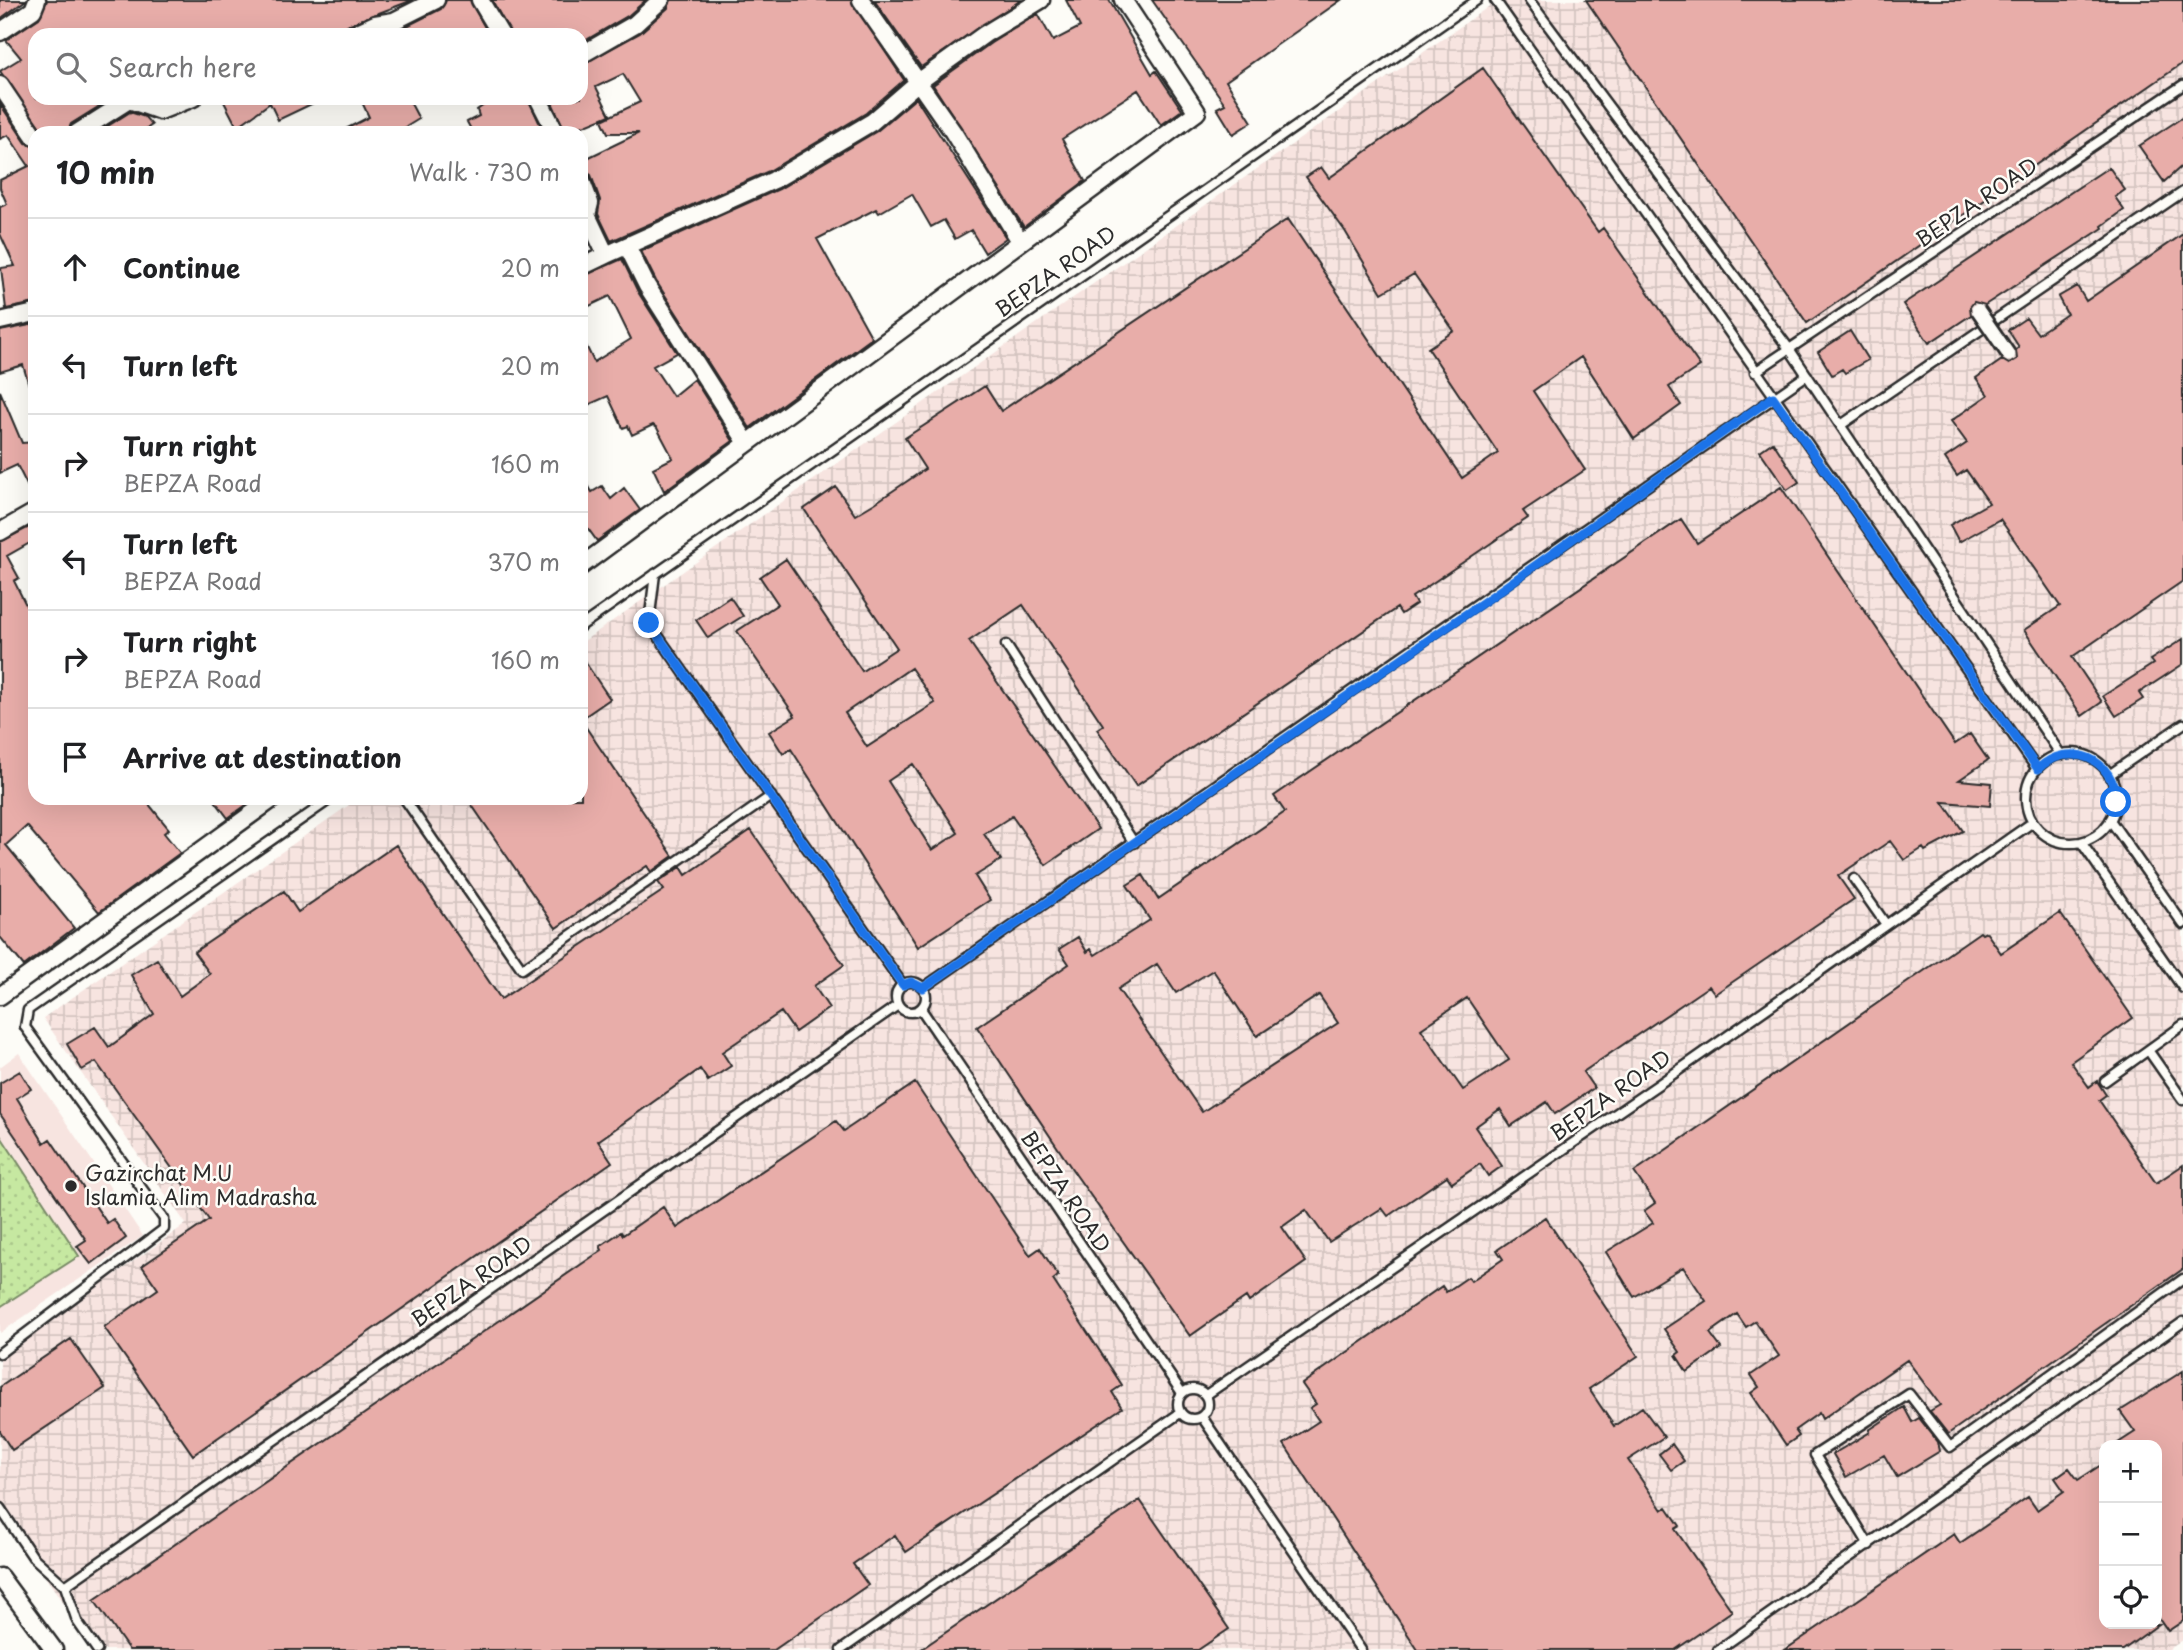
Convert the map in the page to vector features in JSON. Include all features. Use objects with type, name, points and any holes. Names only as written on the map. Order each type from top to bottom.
[{"type":"street","points":[[0,32],[33,10],[37,0]]},
{"type":"street","points":[[366,28],[394,21],[436,0]]},
{"type":"street","points":[[480,0],[497,28]]},
{"type":"street","points":[[588,51],[635,24],[661,0]]},
{"type":"street","points":[[861,0],[953,132],[1020,241]]},
{"type":"street","points":[[588,264],[774,180],[872,122],[918,83],[985,34],[1041,0]]},
{"type":"street","points":[[588,561],[1197,112],[1124,0]]},
{"type":"street","points":[[0,85],[28,127]]},
{"type":"street","points":[[88,126],[121,105]]},
{"type":"street","points":[[143,105],[160,111],[175,105]]},
{"type":"street","points":[[542,105],[552,126]]},
{"type":"street","points":[[588,217],[606,255]]},
{"type":"street","points":[[627,246],[647,286],[747,443]]},
{"type":"street","points":[[1978,310],[2009,355]]},
{"type":"street","points":[[0,321],[28,315]]},
{"type":"street","points":[[0,532],[28,516]]},
{"type":"street","points":[[0,996],[264,805]]},
{"type":"street","points":[[0,1577],[54,1650]]},
{"type":"lane","name":"BEPZA ROAD","points":[[588,621],[1478,0]]},
{"type":"lane","points":[[1494,0],[2038,769]]},
{"type":"lane","points":[[1529,0],[1790,350],[2061,755]]},
{"type":"lane","name":"BEPZA ROAD","points":[[1755,372],[2183,85]]},
{"type":"lane","points":[[1841,425],[2183,192]]},
{"type":"lane","points":[[923,988],[1807,375]]},
{"type":"lane","points":[[655,574],[649,623],[903,985]]},
{"type":"lane","points":[[1006,645],[1134,843]]},
{"type":"lane","points":[[2109,775],[2183,724]]},
{"type":"lane","points":[[2061,755],[2089,757],[2109,775],[2116,793],[2110,820],[2098,834],[2081,842],[2054,840],[2033,821],[2027,794],[2038,769],[2061,755]]},
{"type":"lane","points":[[409,805],[522,970],[771,796]]},
{"type":"lane","points":[[0,1353],[164,1229],[164,1219],[25,1027],[28,1010],[322,805]]},
{"type":"lane","points":[[2110,820],[2183,924]]},
{"type":"lane","name":"BEPZA ROAD","points":[[1206,1395],[1659,1084],[2033,821]]},
{"type":"lane","points":[[2081,842],[2183,988]]},
{"type":"lane","points":[[1854,879],[1885,923]]},
{"type":"lane","points":[[911,982],[923,988],[926,1000],[921,1009],[906,1012],[898,1005],[896,995],[903,985],[911,982]]},
{"type":"lane","name":"BEPZA ROAD","points":[[65,1586],[898,1005]]},
{"type":"lane","name":"BEPZA ROAD","points":[[921,1009],[1182,1393]]},
{"type":"lane","points":[[2105,1081],[2183,1025]]},
{"type":"lane","points":[[2148,1050],[2183,1100]]},
{"type":"lane","points":[[1870,1545],[1815,1455],[1909,1394],[1950,1447],[2183,1279]]},
{"type":"lane","points":[[1718,1650],[2183,1322]]},
{"type":"lane","points":[[1192,1389],[1206,1395],[1208,1406],[1202,1417],[1189,1419],[1180,1413],[1177,1403],[1182,1393],[1192,1389]]},
{"type":"lane","points":[[841,1650],[1180,1413]]},
{"type":"lane","points":[[1202,1417],[1361,1650]]},
{"type":"lane","points":[[0,1508],[33,1557],[65,1586],[77,1621],[97,1650]]},
{"type":"shaded area","points":[[1498,0],[2183,0],[2183,1640],[2168,1650],[97,1650],[0,1513],[0,1356],[186,1224],[43,1018],[349,805],[588,805],[588,638]]},
{"type":"shaded area","name":"Gazirchat M.U Islamia Alim Madrasha","points":[[19,1053],[143,1236],[0,1333],[0,1307],[79,1256],[0,1135],[0,1067]]},
{"type":"green space","points":[[0,1135],[79,1256],[0,1307]]},
{"type":"building","points":[[0,0],[26,0],[0,19]]},
{"type":"building","points":[[47,0],[413,0],[345,28],[28,28],[28,105],[101,105],[70,126],[39,126],[0,71],[21,58],[6,40],[39,18]]},
{"type":"building","points":[[446,0],[470,0],[485,28],[403,28],[441,9]]},
{"type":"building","points":[[492,0],[646,0],[629,15],[588,39],[588,28],[507,28]]},
{"type":"building","points":[[671,0],[851,0],[904,80],[866,113],[769,171],[611,241],[598,214],[600,200],[588,173],[588,158],[639,133],[608,133],[602,120],[640,102],[623,74],[596,87],[610,115],[583,126],[563,126],[553,105],[588,105],[588,61],[640,33],[668,8]]},
{"type":"building","points":[[874,0],[1021,0],[921,67]]},
{"type":"building","points":[[1066,0],[1109,0],[1152,74],[1156,71],[1182,110],[1161,125],[1138,90],[1062,139],[1085,181],[1024,227],[933,85],[991,43],[1038,14],[1053,41],[1080,27]]},
{"type":"building","points":[[1152,0],[1341,0],[1226,81],[1252,122],[1233,134],[1217,108],[1225,104]]},
{"type":"building","points":[[1586,0],[2183,0],[2183,63],[1807,323]]},
{"type":"building","points":[[1483,68],[1598,232],[1603,228],[1700,366],[1669,387],[1681,405],[1634,439],[1581,357],[1533,391],[1585,470],[1523,511],[1528,518],[1412,597],[1416,604],[1401,614],[1397,608],[1136,786],[1097,729],[1103,725],[1023,605],[969,641],[1098,829],[1046,865],[1012,816],[984,834],[1001,860],[975,876],[990,900],[918,947],[791,749],[783,754],[769,732],[795,716],[737,631],[778,604],[760,577],[786,559],[862,671],[897,648],[804,509],[836,487],[855,515],[925,469],[905,438],[985,386],[1001,411],[1288,219],[1462,478],[1498,453],[1428,348],[1454,331],[1414,274],[1382,293],[1345,231],[1306,177],[1321,167],[1329,178]],"holes":[[[911,668],[935,703],[867,747],[845,713]],[[913,764],[958,833],[932,850],[888,781]]]},
{"type":"building","points":[[916,98],[1006,238],[985,253],[971,230],[955,239],[944,220],[931,227],[912,194],[879,213],[876,209],[817,239],[872,338],[750,428],[656,281],[641,251],[779,189],[877,131]]},
{"type":"building","points":[[0,104],[28,144],[28,165],[8,135],[0,139]]},
{"type":"building","points":[[226,105],[267,105],[238,126]]},
{"type":"building","points":[[271,105],[309,105],[278,120]]},
{"type":"building","points":[[363,105],[412,105],[419,119],[408,126],[352,126],[369,117]]},
{"type":"building","points":[[484,105],[531,105],[541,126],[469,126],[467,122],[479,116],[477,110]]},
{"type":"building","points":[[130,112],[145,117],[152,125],[150,126],[108,126]]},
{"type":"building","points":[[2183,117],[2183,165],[2164,182],[2139,146]]},
{"type":"building","points":[[28,166],[28,304],[6,309],[1,268],[15,266],[0,234],[0,207],[7,204],[0,188],[0,180]]},
{"type":"building","points":[[2109,167],[2125,190],[2115,197],[2124,210],[2102,226],[2103,228],[1985,305],[1974,302],[1970,307],[1971,315],[1929,343],[1903,304]]},
{"type":"building","points":[[2183,234],[2183,581],[2072,657],[2102,702],[2082,716],[2024,630],[2060,606],[2000,519],[1959,542],[1950,525],[1989,503],[1966,470],[1957,476],[1945,458],[1967,443],[1951,421],[1988,395],[1976,378],[2002,360],[2009,364],[2017,359],[2016,350],[2019,347],[2008,330],[2026,318],[2038,334],[2067,314],[2058,297],[2077,286],[2086,301]]},
{"type":"building","points":[[622,259],[638,292],[677,353],[653,366],[673,396],[694,379],[733,441],[664,491],[653,468],[673,458],[657,428],[653,425],[632,435],[628,426],[623,428],[608,396],[588,405],[588,350],[594,362],[631,339],[610,296],[588,307],[588,274]]},
{"type":"building","points":[[28,325],[28,382],[23,365],[0,372],[0,331]]},
{"type":"building","points":[[1850,331],[1868,360],[1845,373],[1842,369],[1832,375],[1818,352]]},
{"type":"building","points":[[0,391],[22,443],[28,443],[28,487],[17,465],[0,473]]},
{"type":"building","points":[[1773,442],[1799,482],[1787,490],[1760,451]]},
{"type":"building","points":[[588,485],[592,492],[602,486],[611,499],[624,488],[640,510],[597,541],[588,529]]},
{"type":"building","points":[[1781,487],[1955,744],[1970,734],[1988,760],[1959,780],[1992,783],[1990,806],[1943,802],[1963,831],[1925,851],[1923,848],[1904,860],[1890,841],[1838,876],[1854,899],[1715,994],[1709,986],[1583,1072],[1594,1088],[1555,1114],[1547,1102],[1511,1126],[1500,1109],[1475,1127],[1502,1166],[1488,1176],[1480,1164],[1452,1183],[1447,1176],[1388,1216],[1382,1208],[1329,1242],[1306,1210],[1282,1227],[1306,1262],[1249,1302],[1246,1297],[1190,1336],[1076,1175],[977,1027],[1069,964],[1059,949],[1078,937],[1087,952],[1091,949],[1095,955],[1150,920],[1127,885],[1143,875],[1158,899],[1285,812],[1274,796],[1681,519],[1697,543]],"holes":[[[1157,964],[1176,993],[1213,970],[1257,1036],[1319,995],[1338,1023],[1202,1112],[1118,989]],[[1467,998],[1509,1060],[1463,1090],[1421,1029]]]},
{"type":"building","points":[[28,528],[28,544],[7,556],[19,578],[14,581],[28,609],[28,805],[150,805],[169,829],[164,833],[180,853],[99,912],[27,826],[6,845],[74,928],[24,966],[0,937],[0,542]]},
{"type":"building","points":[[730,597],[743,616],[708,638],[696,620]]},
{"type":"building","points":[[2183,639],[2183,664],[2139,693],[2143,699],[2116,716],[2103,696],[2153,664],[2150,660]]},
{"type":"building","points":[[588,666],[610,699],[588,714]]},
{"type":"building","points":[[588,730],[673,856],[651,872],[647,866],[556,928],[472,805],[588,805]]},
{"type":"building","points":[[218,805],[246,805],[228,818]]},
{"type":"building","points":[[751,830],[844,965],[814,986],[829,1008],[795,1032],[781,1012],[722,1052],[731,1066],[708,1081],[700,1069],[598,1141],[612,1162],[193,1455],[104,1327],[158,1289],[142,1266],[209,1220],[96,1062],[82,1070],[67,1044],[95,1027],[109,1047],[154,1014],[131,975],[157,959],[180,996],[210,974],[194,952],[284,891],[298,912],[396,845],[501,999],[664,890],[658,882],[681,867],[686,875]]},
{"type":"building","points":[[2060,913],[2133,1018],[2071,1062],[2089,1087],[2097,1081],[2106,1095],[2099,1100],[2156,1183],[2183,1165],[2183,1269],[1948,1434],[1930,1411],[1940,1405],[1907,1360],[1822,1419],[1819,1413],[1795,1430],[1799,1436],[1786,1445],[1751,1393],[1759,1387],[1751,1375],[1779,1356],[1755,1321],[1746,1327],[1737,1314],[1710,1333],[1721,1348],[1687,1372],[1676,1355],[1680,1352],[1664,1329],[1706,1301],[1683,1267],[1634,1297],[1606,1252],[1653,1223],[1644,1211],[1655,1203],[1634,1172],[1980,932],[1986,932],[2001,953]]},
{"type":"building","points":[[20,1071],[31,1089],[17,1098],[44,1143],[50,1139],[107,1223],[113,1219],[126,1238],[91,1264],[77,1246],[86,1240],[0,1114],[0,1083]]},
{"type":"building","points":[[915,1083],[1030,1255],[1040,1248],[1058,1276],[1053,1280],[1122,1385],[1112,1392],[1122,1408],[906,1552],[895,1535],[853,1564],[868,1585],[774,1650],[129,1650],[94,1600],[602,1250],[600,1246],[621,1232],[623,1235],[663,1207],[677,1228],[836,1121],[844,1131]]},
{"type":"building","points":[[1545,1217],[1638,1356],[1589,1389],[1614,1426],[1642,1407],[1664,1437],[1628,1460],[1662,1510],[1667,1507],[1680,1526],[1675,1529],[1732,1611],[1675,1650],[1418,1650],[1284,1444],[1319,1421],[1310,1408],[1316,1404],[1302,1384],[1442,1286],[1446,1292],[1468,1277],[1471,1281],[1503,1259],[1497,1250]]},
{"type":"building","points":[[71,1339],[105,1388],[12,1450],[0,1432],[0,1387]]},
{"type":"building","points":[[2183,1371],[2183,1621],[2168,1631],[2162,1622],[2162,1440],[2123,1440],[2135,1432],[2120,1411]]},
{"type":"building","points":[[1904,1407],[1912,1422],[1919,1418],[1938,1442],[1940,1451],[1897,1477],[1884,1455],[1846,1477],[1833,1454]]},
{"type":"building","points":[[1672,1444],[1684,1461],[1671,1470],[1659,1454]]},
{"type":"building","points":[[2099,1466],[2099,1629],[2152,1629],[2123,1650],[1785,1650],[1954,1534],[1960,1543],[2028,1497],[2037,1510],[2064,1491],[2055,1478],[2069,1468],[2078,1480]]},
{"type":"building","points":[[1140,1500],[1229,1629],[1198,1650],[920,1650]]},
{"type":"place","name":"Gazirchat M.U Islamia Alim Madrasha","points":[[71,1186]]},
{"type":"route","points":[[649,623],[903,985],[911,982],[923,988],[1488,599],[1773,397],[2038,769],[2052,758],[2061,755],[2089,757],[2109,775],[2116,793],[2116,802]]}]
